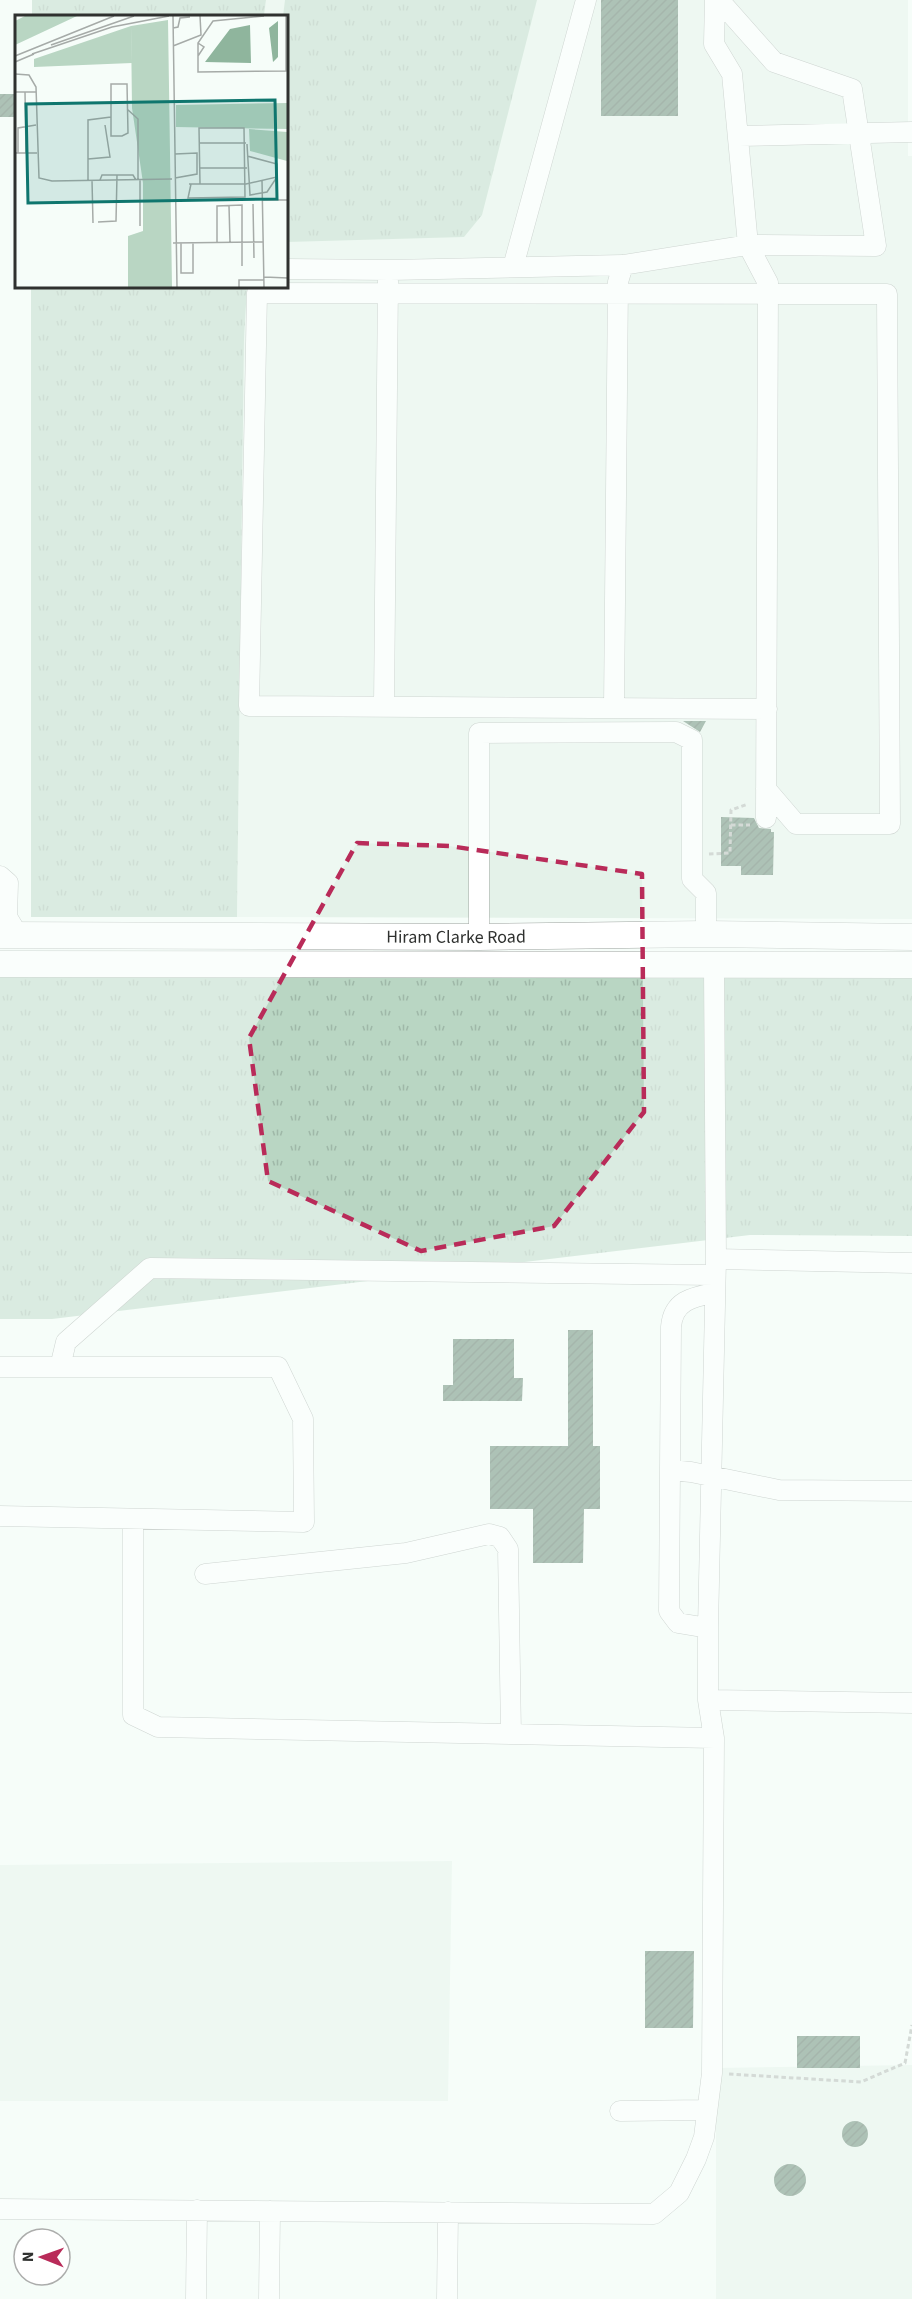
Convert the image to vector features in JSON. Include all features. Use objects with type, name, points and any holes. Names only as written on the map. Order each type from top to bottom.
[{"type":"main road","name":"Hiram Clarke Road","points":[[9,935],[479,937],[706,934],[912,937]]},
{"type":"main road","points":[[706,934],[714,966]]},
{"type":"main road","points":[[9,935],[9,964]]},
{"type":"main road","points":[[251,935],[251,964]]},
{"type":"main road","points":[[479,937],[483,965]]},
{"type":"main road","name":"Hiram Clarke Road","points":[[9,964],[912,965]]},
{"type":"lane","points":[[513,267],[586,0]]},
{"type":"lane","points":[[715,0],[714,44],[732,74],[748,245],[768,283],[766,818]]},
{"type":"lane","points":[[288,269],[390,270],[623,266],[748,245],[876,246],[852,89],[774,62],[719,0]]},
{"type":"lane","points":[[739,136],[912,132]]},
{"type":"lane","points":[[614,708],[618,282],[623,266]]},
{"type":"lane","points":[[384,707],[390,270]]},
{"type":"lane","points":[[766,709],[249,706],[257,293],[887,294],[890,824],[796,824],[766,793]]},
{"type":"lane","points":[[479,937],[479,733],[676,732],[692,740],[692,879],[706,893],[706,934]]},
{"type":"lane","points":[[0,876],[8,883],[9,935]]},
{"type":"lane","points":[[0,2209],[654,2214],[678,2193],[696,2159],[704,2137],[712,2073],[714,1738],[708,1700],[708,1628],[715,1276],[714,966]]},
{"type":"lane","points":[[60,1367],[66,1342],[150,1268],[715,1276],[912,1263]]},
{"type":"lane","points":[[708,1628],[678,1623],[669,1611],[672,1316],[679,1305],[698,1296],[715,1276]]},
{"type":"lane","points":[[0,1367],[278,1367],[303,1419],[304,1522],[0,1516]]},
{"type":"lane","points":[[670,1470],[691,1472],[779,1490],[912,1491]]},
{"type":"lane","points":[[133,1519],[133,1715],[158,1727],[714,1738]]},
{"type":"lane","points":[[205,1574],[406,1553],[489,1534],[500,1537],[508,1548],[511,1734]]},
{"type":"lane","points":[[708,1700],[912,1703]]},
{"type":"lane","points":[[620,2111],[706,2110]]},
{"type":"lane","points":[[196,2299],[197,2210]]},
{"type":"lane","points":[[269,2299],[270,2211]]},
{"type":"lane","points":[[447,2299],[448,2212]]},
{"type":"path","points":[[692,854],[730,853],[731,810],[766,793]]},
{"type":"path","points":[[712,2073],[861,2082],[905,2063],[912,2025]]},
{"type":"highlighted area","points":[[357,843],[449,846],[642,874],[644,1112],[554,1226],[421,1251],[268,1181],[249,1038]]},
{"type":"shaded area","points":[[266,0],[908,0],[908,156],[912,156],[912,919],[237,917],[244,340],[247,288],[288,288],[288,15],[264,15]]},
{"type":"shaded area","points":[[452,1861],[448,2101],[0,2101],[0,1865]]},
{"type":"shaded area","points":[[912,2065],[912,2299],[716,2299],[716,2068]]},
{"type":"green space","points":[[32,0],[266,0],[264,15],[32,15]]},
{"type":"green space","points":[[285,0],[537,0],[482,215],[464,237],[288,242],[288,15],[283,15]]},
{"type":"green space","points":[[31,288],[247,288],[244,340],[237,917],[31,917]]},
{"type":"green space","points":[[0,975],[912,978],[912,1236],[750,1235],[52,1319],[0,1319]]},
{"type":"building","points":[[601,0],[678,0],[678,116],[601,116]]},
{"type":"building","points":[[0,94],[15,94],[15,117],[0,117]]},
{"type":"building","points":[[683,721],[706,721],[700,732]]},
{"type":"building","points":[[721,817],[754,818],[759,828],[771,829],[771,832],[774,832],[773,875],[741,875],[741,866],[721,866]]},
{"type":"building","points":[[568,1330],[593,1330],[593,1446],[600,1446],[600,1509],[584,1509],[583,1563],[533,1563],[533,1509],[490,1509],[490,1446],[568,1446]]},
{"type":"building","points":[[453,1339],[514,1339],[514,1378],[523,1378],[522,1401],[443,1401],[443,1385],[453,1385]]},
{"type":"building","points":[[645,1951],[694,1951],[693,2028],[645,2028]]},
{"type":"building","points":[[797,2036],[860,2036],[860,2068],[797,2068]]},
{"type":"building","points":[[855,2121],[864,2125],[868,2134],[864,2143],[855,2147],[846,2143],[842,2134],[846,2125]]},
{"type":"building","points":[[790,2164],[802,2168],[806,2180],[802,2192],[790,2196],[778,2192],[774,2180],[778,2168]]}]
